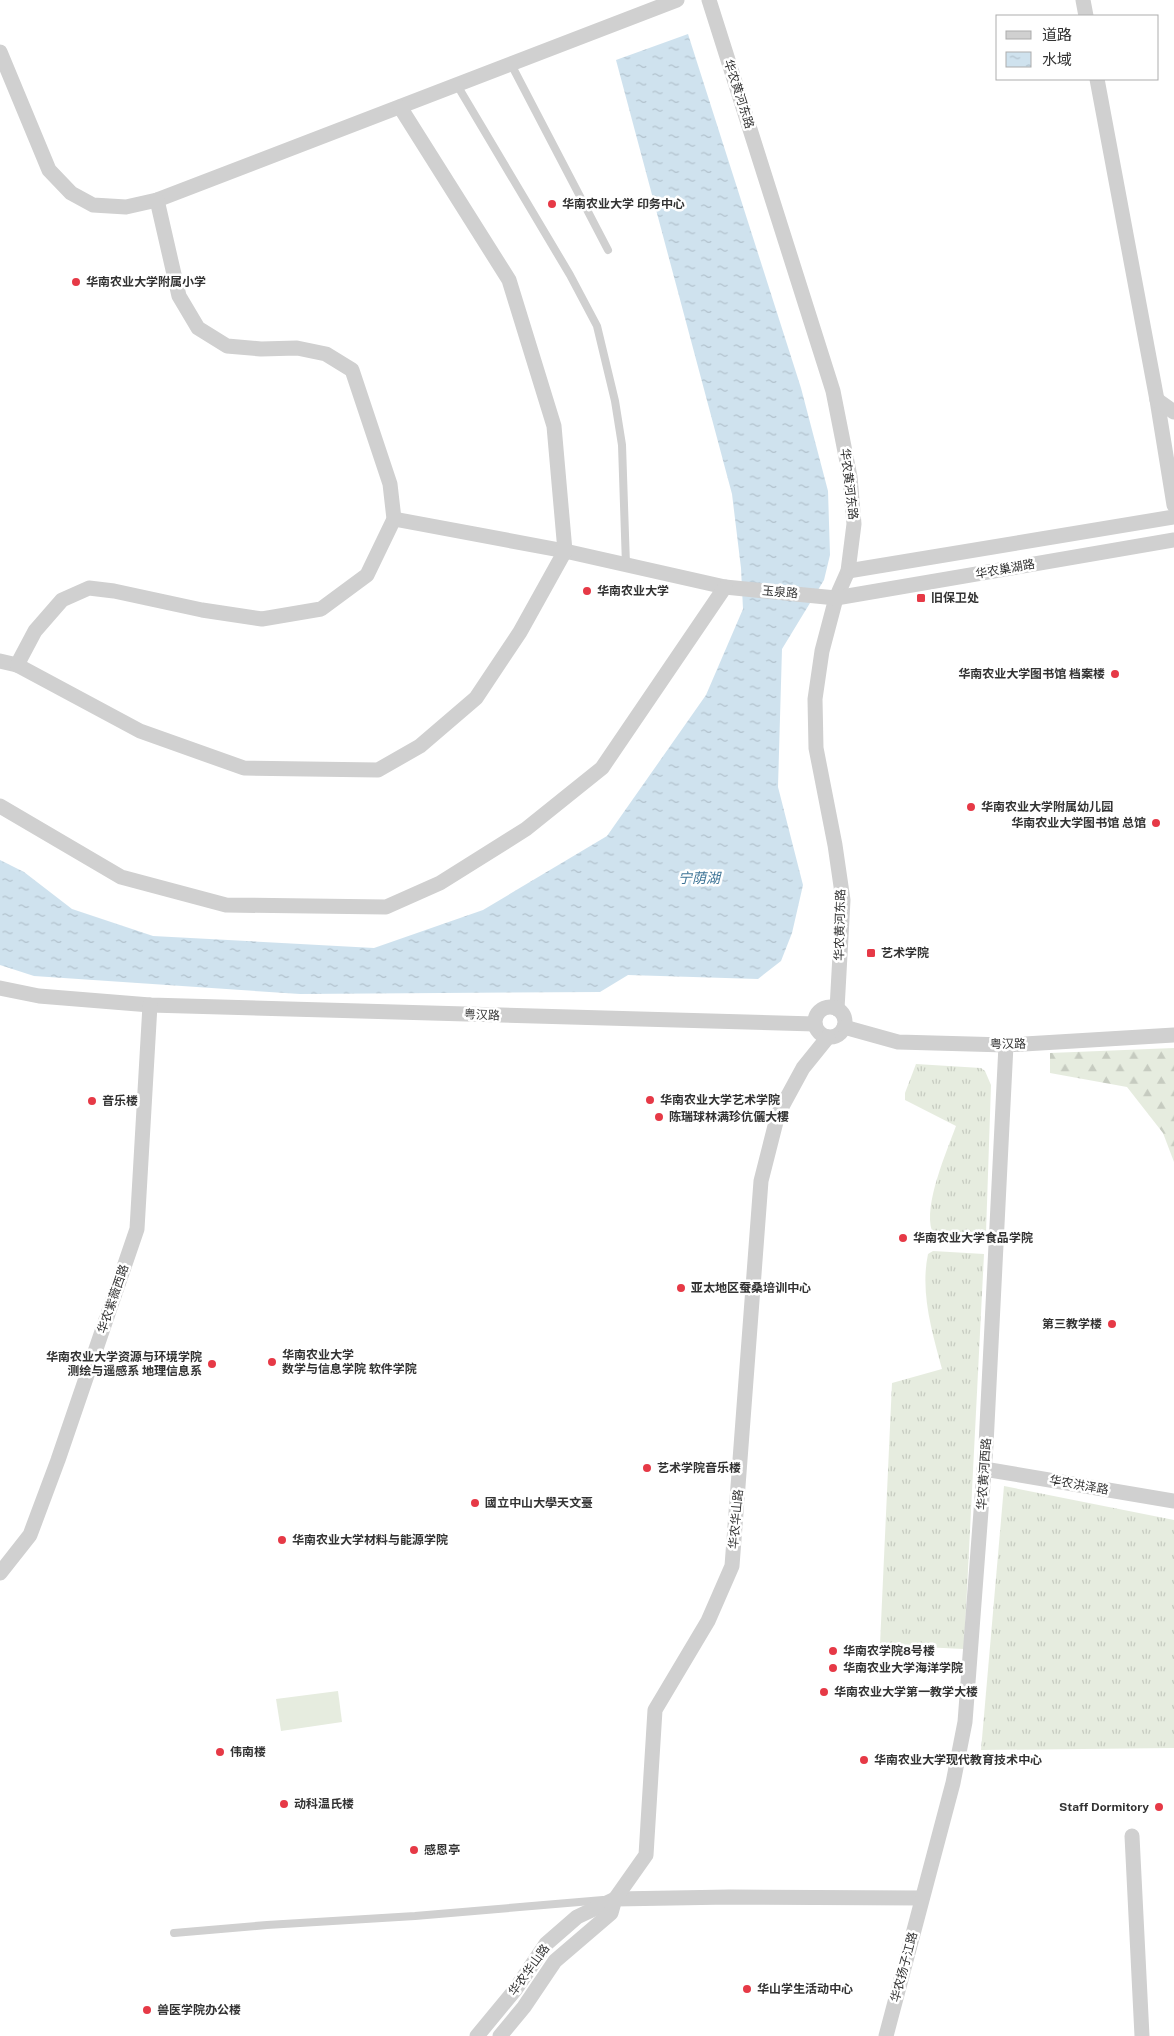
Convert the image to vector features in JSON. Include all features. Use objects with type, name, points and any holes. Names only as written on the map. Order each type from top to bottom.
[{"type":"street","points":[[0,52],[49,170],[71,193],[93,205],[126,207],[156,200],[677,0]]},
{"type":"street","name":"华农黄河东路","points":[[709,0],[833,391],[850,477],[854,524],[848,571],[836,598],[822,651],[815,699],[816,748],[835,845],[843,900],[837,1009]]},
{"type":"street","points":[[1083,0],[1086,15]]},
{"type":"street","points":[[1097,80],[1158,400],[1174,505]]},
{"type":"street","points":[[0,660],[17,665],[140,731],[244,768],[378,770],[420,746],[476,698],[520,632],[565,551],[554,426],[509,280],[400,107]]},
{"type":"street","points":[[17,665],[35,631],[62,600],[88,588],[114,591],[202,610],[262,619],[321,609],[367,575],[394,519],[390,484],[352,370],[326,354],[297,348],[261,349],[227,346],[198,328],[179,296],[156,200]]},
{"type":"street","points":[[1158,400],[1174,412]]},
{"type":"street","name":"华农巢湖路","points":[[848,571],[1174,517]]},
{"type":"street","name":"玉泉路","points":[[394,519],[565,551],[724,587],[836,598]]},
{"type":"street","name":"华农巢湖路","points":[[836,598],[1174,540]]},
{"type":"street","points":[[0,806],[121,877],[216,902],[226,904],[386,907],[440,883],[526,829],[602,768],[724,587]]},
{"type":"street","name":"粤汉路","points":[[0,988],[39,996],[150,1005],[815,1024]]},
{"type":"street","name":"华农紫薇西路","points":[[0,1572],[30,1535],[58,1460],[137,1229],[150,1005]]},
{"type":"street","points":[[824,1008],[837,1009],[844,1017],[844,1027],[838,1035],[828,1037],[819,1032],[815,1024],[817,1015],[824,1008]]},
{"type":"street","name":"粤汉路","points":[[844,1027],[898,1042],[1006,1045],[1174,1035]]},
{"type":"street","name":"华农华山路","points":[[500,2036],[524,2007],[555,1961],[611,1913],[615,1899],[646,1855],[655,1710],[708,1621],[732,1566],[761,1181],[778,1114],[803,1068],[828,1037]]},
{"type":"street","name":"华农黄河西路","points":[[922,1898],[953,1783],[965,1722],[984,1469],[1006,1045]]},
{"type":"street","name":"华农洪泽路","points":[[984,1469],[1174,1501]]},
{"type":"street","points":[[1132,1836],[1142,2036]]},
{"type":"street","points":[[615,1899],[730,1897],[922,1898]]},
{"type":"street","name":"华农扬子江路","points":[[886,2036],[922,1898]]},
{"type":"street","name":"华农华山路","points":[[477,2036],[515,1990],[546,1944],[578,1917],[615,1899]]},
{"type":"lane","points":[[511,64],[608,250]]},
{"type":"lane","points":[[456,85],[570,275],[597,326],[615,401],[622,445],[626,565]]},
{"type":"lane","points":[[174,1933],[332,1920],[415,1916],[615,1899]]},
{"type":"green space","points":[[1174,1048],[1174,1162],[1163,1133],[1127,1087],[1050,1073],[1050,1053]]},
{"type":"green space","points":[[916,1064],[981,1068],[985,1071],[991,1085],[986,1233],[932,1231],[930,1220],[933,1193],[956,1126],[905,1100],[905,1093]]},
{"type":"green space","points":[[933,1251],[984,1254],[964,1649],[880,1645],[892,1383],[942,1369],[926,1297],[925,1283],[928,1254]]},
{"type":"green space","points":[[1004,1486],[1174,1520],[1174,1748],[981,1750]]},
{"type":"green space","points":[[338,1691],[342,1722],[281,1731],[276,1699]]},
{"type":"water","name":"宁荫湖","points":[[688,34],[801,388],[828,491],[830,555],[824,580],[782,649],[778,787],[803,885],[792,933],[781,961],[758,979],[628,975],[600,992],[300,994],[34,976],[0,965],[0,860],[24,872],[72,909],[153,936],[374,948],[483,910],[607,836],[706,695],[743,609],[741,568],[732,494],[616,60]]},
{"type":"place","name":"华南农业大学 印务中心","points":[[552,204]]},
{"type":"place","name":"华南农业大学附属小学","points":[[76,282]]},
{"type":"place","name":"华南农业大学","points":[[587,591]]},
{"type":"place","name":"旧保卫处","points":[[921,598]]},
{"type":"place","name":"华南农业大学图书馆 档案楼","points":[[1115,674]]},
{"type":"place","name":"华南农业大学附属幼儿园","points":[[971,807]]},
{"type":"place","name":"华南农业大学图书馆 总馆","points":[[1156,823]]},
{"type":"place","name":"艺术学院","points":[[871,953]]},
{"type":"place","name":"华南农业大学艺术学院","points":[[650,1100]]},
{"type":"place","name":"音乐楼","points":[[92,1101]]},
{"type":"place","name":"陈瑞球林满珍伉儷大樓","points":[[659,1117]]},
{"type":"place","name":"华南农业大学食品学院","points":[[903,1238]]},
{"type":"place","name":"亚太地区蚕桑培训中心","points":[[681,1288]]},
{"type":"place","name":"第三教学楼","points":[[1112,1324]]},
{"type":"place","name":"华南农业大学 数学与信息学院 软件学院","points":[[272,1362]]},
{"type":"place","name":"华南农业大学资源与环境学院 测绘与遥感系 地理信息系","points":[[212,1364]]},
{"type":"place","name":"艺术学院音乐楼","points":[[647,1468]]},
{"type":"place","name":"國立中山大學天文臺","points":[[475,1503]]},
{"type":"place","name":"华南农业大学材料与能源学院","points":[[282,1540]]},
{"type":"place","name":"华南农学院8号楼","points":[[833,1651]]},
{"type":"place","name":"华南农业大学海洋学院","points":[[833,1668]]},
{"type":"place","name":"华南农业大学第一教学大楼","points":[[824,1692]]},
{"type":"place","name":"伟南楼","points":[[220,1752]]},
{"type":"place","name":"华南农业大学现代教育技术中心","points":[[864,1760]]},
{"type":"place","name":"动科温氏楼","points":[[284,1804]]},
{"type":"place","name":"Staff Dormitory","points":[[1159,1807]]},
{"type":"place","name":"感恩亭","points":[[414,1850]]},
{"type":"place","name":"华山学生活动中心","points":[[747,1989]]},
{"type":"place","name":"兽医学院办公楼","points":[[147,2010]]}]
